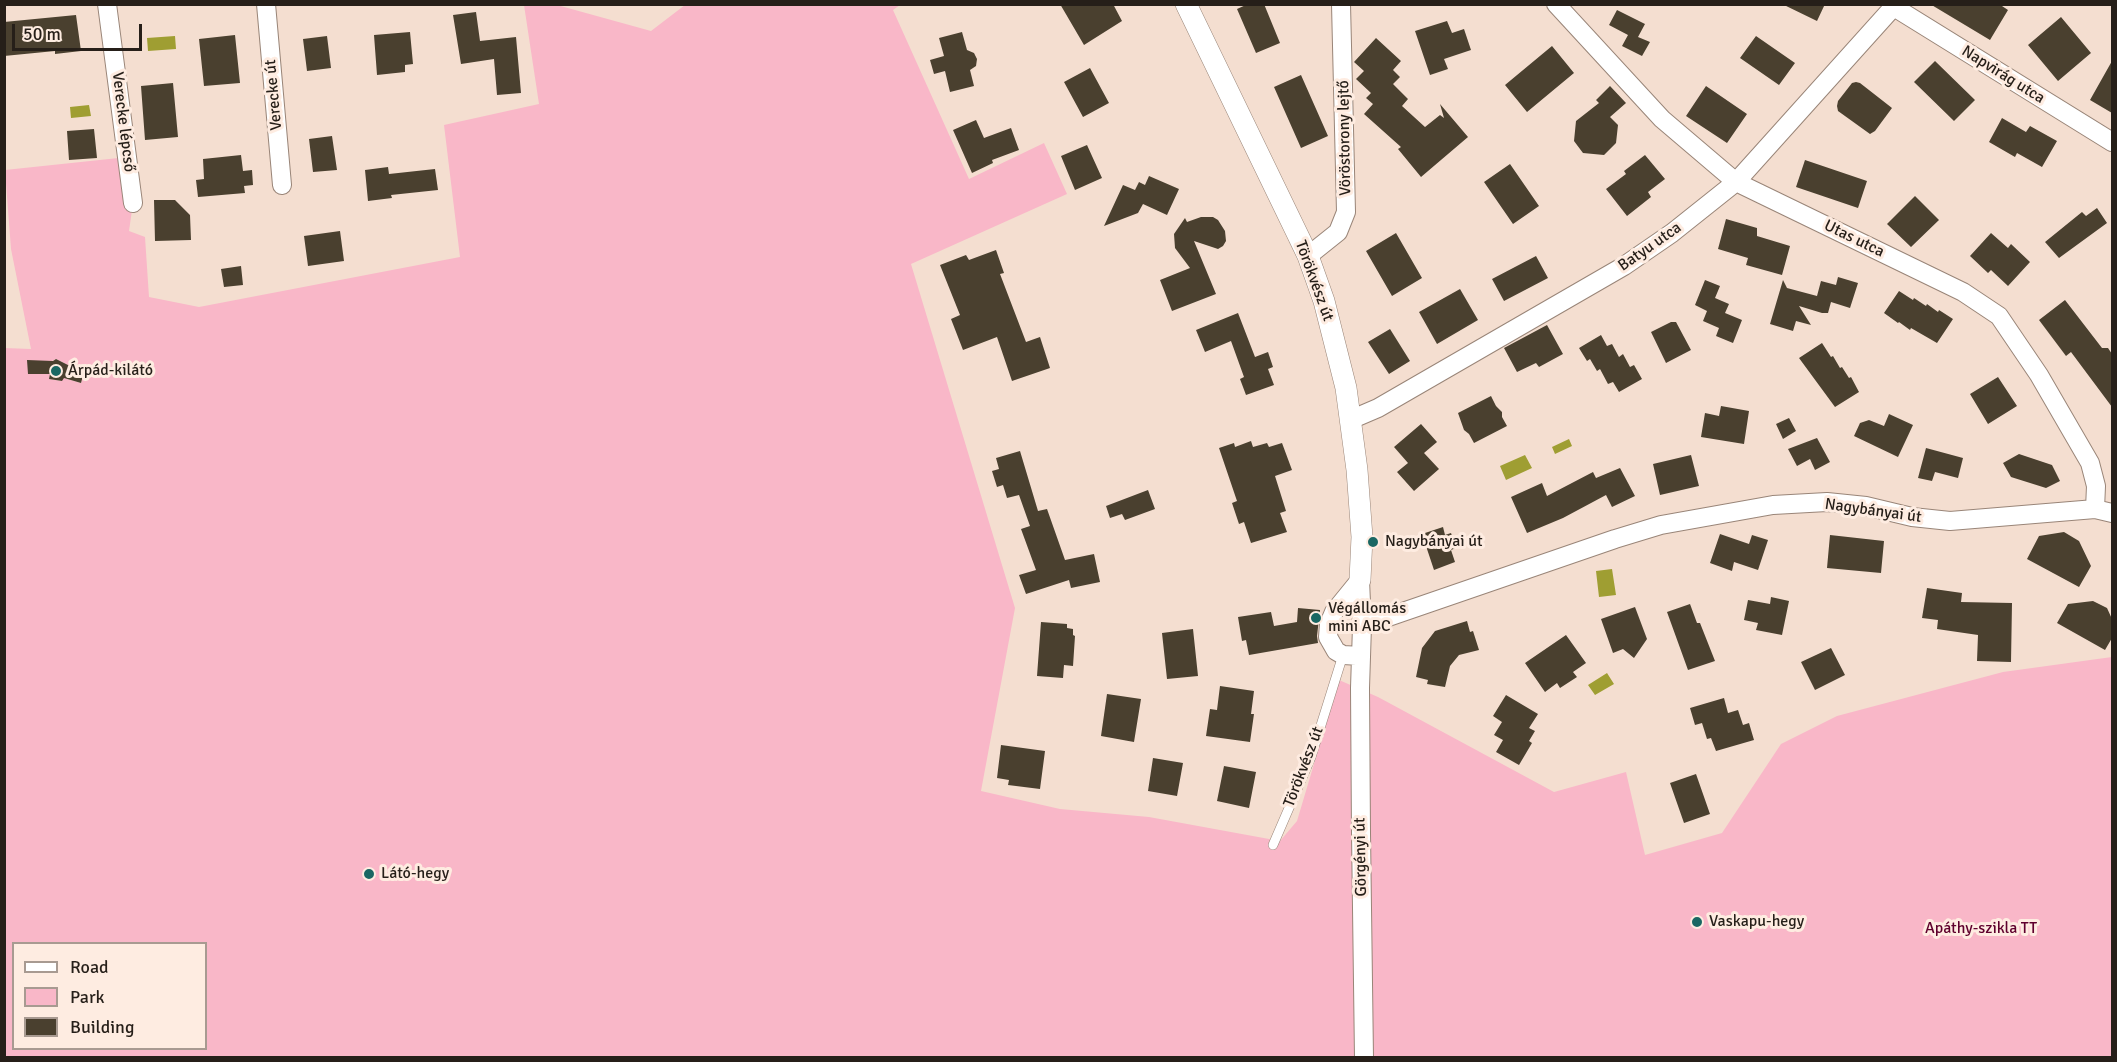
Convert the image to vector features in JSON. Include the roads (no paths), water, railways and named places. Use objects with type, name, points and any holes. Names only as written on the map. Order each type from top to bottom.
[{"type":"street","name":"Verecke lépcső","points":[[107,4],[133,203]]},
{"type":"street","name":"Verecke út","points":[[266,4],[282,185]]},
{"type":"street","name":"Törökvész út","points":[[1186,4],[1308,256],[1336,345],[1346,388],[1357,470],[1362,537],[1360,580],[1362,626],[1352,655]]},
{"type":"street","name":"Vöröstorony lejtő","points":[[1308,256],[1338,232],[1346,212],[1341,4]]},
{"type":"street","name":"Utas utca","points":[[1556,4],[1662,119],[1736,182],[1963,292],[1999,316],[2039,375],[2090,463],[2104,511]]},
{"type":"street","name":"Batyu utca","points":[[1350,420],[1378,408],[1624,266],[1672,233],[1736,182],[1895,6]]},
{"type":"street","name":"Napvirág utca","points":[[1895,6],[2112,142]]},
{"type":"street","name":"Nagybányai út","points":[[1362,626],[1615,538],[1661,525],[1773,505],[1827,502],[1866,506],[1912,517],[1950,520],[2104,511]]},
{"type":"street","points":[[1352,655],[1336,651],[1331,645],[1328,637],[1329,624],[1334,612],[1360,580]]},
{"type":"street","name":"Görgényi út","points":[[1352,655],[1360,822],[1364,1058]]},
{"type":"lane","name":"Törökvész út","points":[[1273,845],[1352,655]]},
{"type":"place","name":"Árpád-kilátó","points":[[56,371]]},
{"type":"place","name":"Nagybányai út","points":[[1373,542]]},
{"type":"place","name":"Végállomás mini ABC","points":[[1316,618]]},
{"type":"place","name":"Látó-hegy","points":[[369,874]]},
{"type":"place","name":"Vaskapu-hegy","points":[[1697,922]]},
{"type":"park label","name":"Apáthy-szikla TT","points":[[1981,929]]}]
